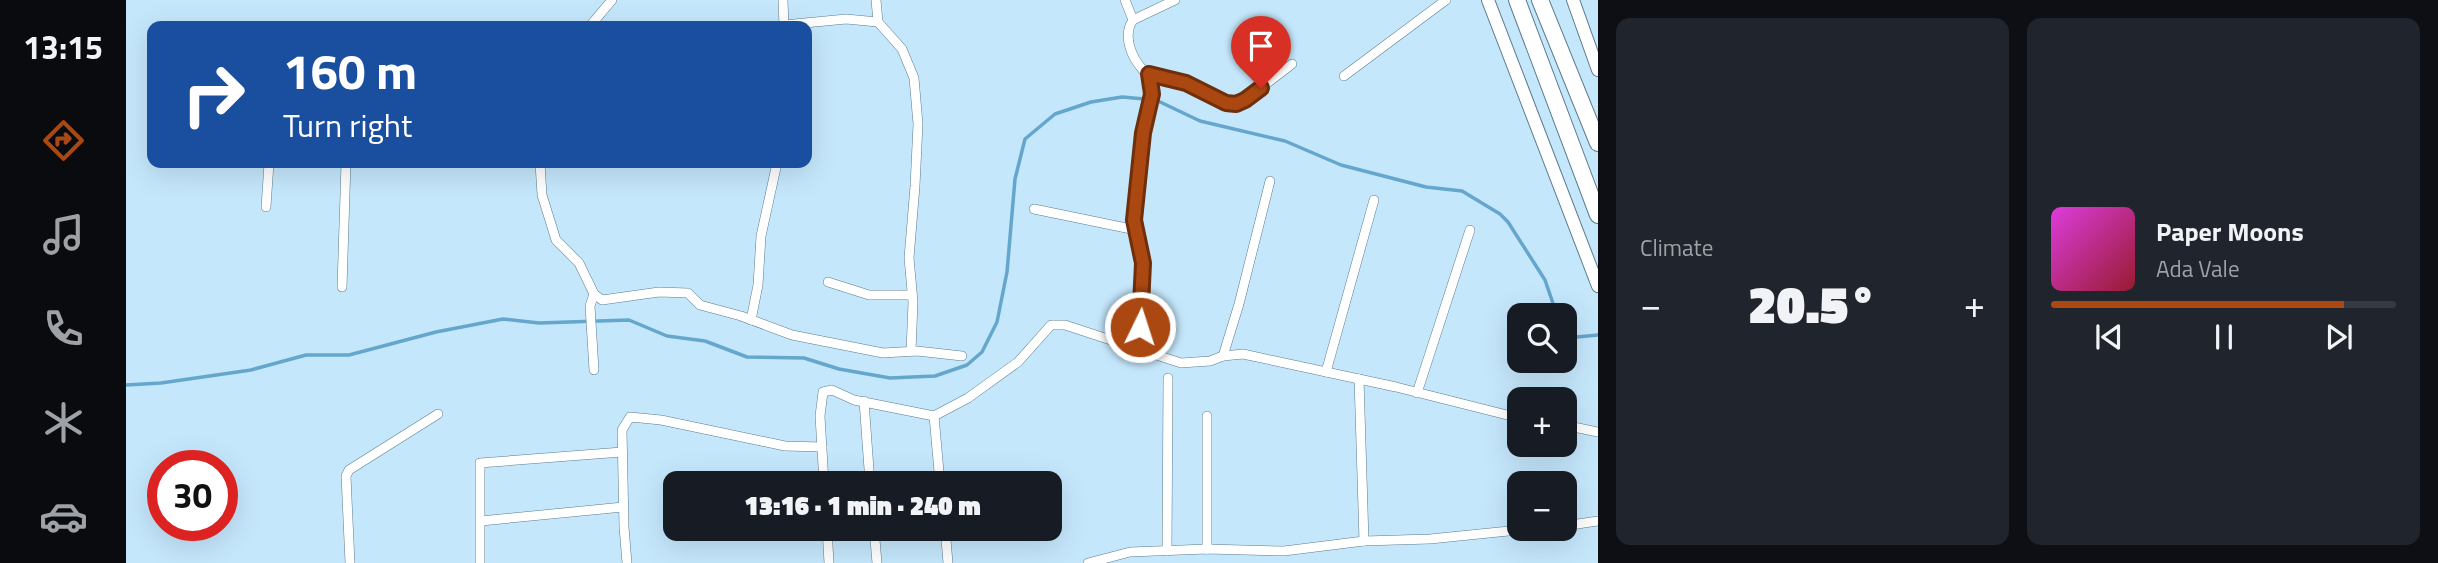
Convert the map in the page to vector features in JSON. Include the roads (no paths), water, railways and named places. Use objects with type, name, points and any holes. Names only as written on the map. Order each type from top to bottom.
[{"type":"highway","points":[[1517,0],[1598,215]]},
{"type":"highway","points":[[1541,0],[1598,144]]},
{"type":"main road","points":[[1488,0],[1598,286]]},
{"type":"main road","points":[[1573,0],[1598,70]]},
{"type":"street","points":[[594,21],[612,0]]},
{"type":"street","points":[[783,0],[784,21]]},
{"type":"street","points":[[876,0],[878,22],[902,49],[914,78],[918,124],[909,258],[912,295],[911,351]]},
{"type":"street","points":[[1125,0],[1133,20]]},
{"type":"street","points":[[1175,0],[1133,20],[1129,26],[1131,51],[1138,64],[1149,74],[1186,83],[1226,103],[1236,104],[1292,64]]},
{"type":"street","points":[[1344,76],[1446,0]]},
{"type":"street","points":[[812,23],[846,19],[878,22]]},
{"type":"street","points":[[1138,348],[1143,263],[1135,213],[1143,133],[1152,94],[1149,74]]},
{"type":"street","points":[[266,207],[269,168]]},
{"type":"street","points":[[342,286],[346,168]]},
{"type":"street","points":[[540,168],[542,195],[556,240],[579,263],[594,294],[602,300],[659,292],[688,293],[700,305],[792,335],[883,353],[911,351],[961,356]]},
{"type":"street","points":[[751,320],[758,285],[761,236],[776,168]]},
{"type":"street","points":[[1223,356],[1270,181]]},
{"type":"street","points":[[1326,372],[1374,200]]},
{"type":"street","points":[[1034,209],[1136,230]]},
{"type":"street","points":[[1418,393],[1470,230]]},
{"type":"street","points":[[828,282],[869,295],[912,295]]},
{"type":"street","points":[[594,294],[590,306],[594,370]]},
{"type":"street","points":[[823,471],[820,416],[823,392],[832,390],[864,401],[934,416],[968,398],[1018,362],[1051,325],[1065,325],[1181,363],[1243,354],[1507,415]]},
{"type":"street","points":[[1167,551],[1168,378]]},
{"type":"street","points":[[1360,379],[1364,541]]},
{"type":"street","points":[[864,401],[869,471]]},
{"type":"street","points":[[350,563],[346,476],[349,470],[438,414]]},
{"type":"street","points":[[934,416],[939,471]]},
{"type":"street","points":[[1207,416],[1207,549]]},
{"type":"street","points":[[627,563],[622,430],[629,417],[661,420],[785,446],[822,447]]},
{"type":"street","points":[[1577,428],[1598,432]]},
{"type":"street","points":[[480,563],[480,463],[622,452]]},
{"type":"street","points":[[481,521],[623,507]]},
{"type":"street","points":[[1577,524],[1598,521]]},
{"type":"street","points":[[1088,563],[1130,552],[1207,549],[1284,551],[1364,541],[1430,539],[1507,531]]},
{"type":"street","points":[[828,541],[829,563]]},
{"type":"street","points":[[875,541],[877,563]]},
{"type":"street","points":[[946,541],[948,563]]},
{"type":"waterway","points":[[126,385],[161,383],[251,370],[306,355],[349,355],[436,332],[503,319],[539,323],[629,320],[667,336],[705,341],[747,357],[804,358],[839,369],[890,378],[935,376],[967,365],[982,352],[997,322],[1007,272],[1015,179],[1025,139],[1055,114],[1091,102],[1122,97],[1156,100],[1200,121],[1285,141],[1341,165],[1426,187],[1462,191],[1500,214],[1508,222],[1545,280],[1553,303]]},
{"type":"waterway","points":[[1577,337],[1598,335]]}]
